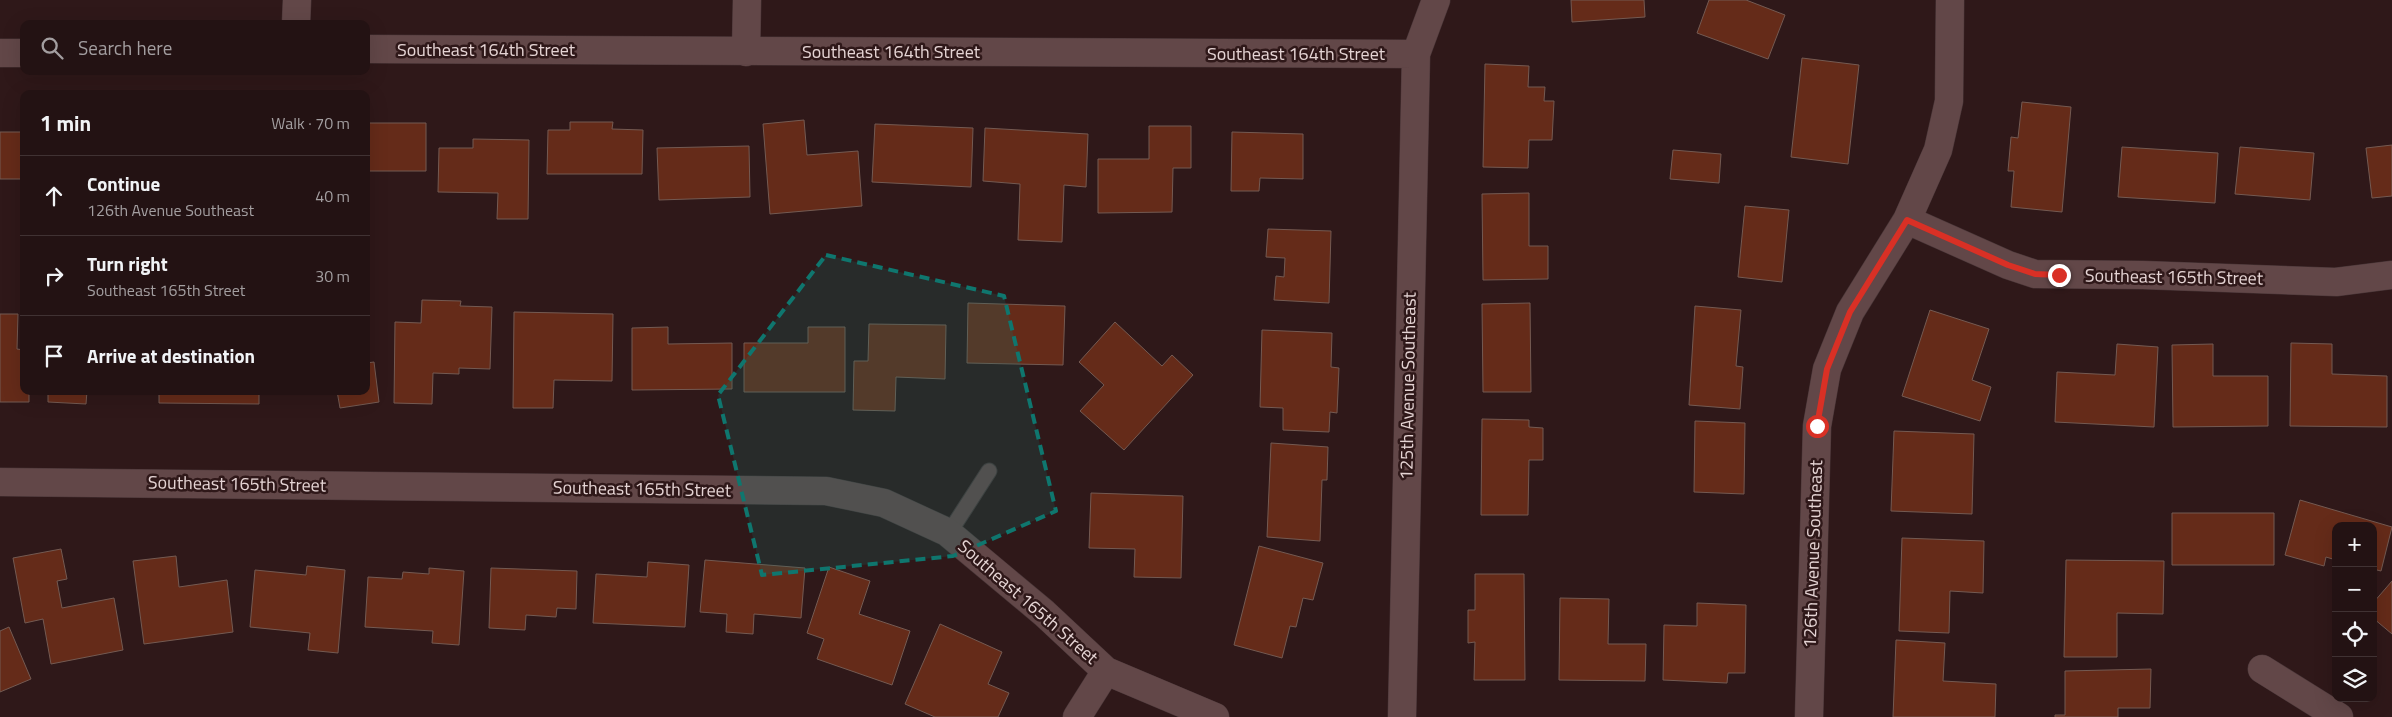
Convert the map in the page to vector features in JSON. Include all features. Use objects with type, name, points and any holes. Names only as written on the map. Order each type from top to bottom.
[{"type":"street","points":[[296,20],[297,0]]},
{"type":"street","points":[[746,52],[747,0]]},
{"type":"street","name":"125th Avenue Southeast","points":[[1402,717],[1416,54],[1436,0]]},
{"type":"street","name":"126th Avenue Southeast","points":[[1809,717],[1817,426],[1827,369],[1850,312],[1907,220],[1938,150],[1949,100],[1950,0]]},
{"type":"street","name":"Southeast 164th Street","points":[[370,49],[1416,54]]},
{"type":"street","points":[[0,52],[20,53]]},
{"type":"street","name":"Southeast 165th Street","points":[[1907,220],[2008,265],[2035,274],[2143,275],[2336,282],[2392,275]]},
{"type":"street","name":"Southeast 165th Street","points":[[0,482],[826,491],[884,503],[949,533],[1044,613],[1106,671],[1215,717]]},
{"type":"street","points":[[2262,669],[2339,717]]},
{"type":"street","points":[[1077,717],[1106,671]]},
{"type":"lane","points":[[949,533],[989,471]]},
{"type":"highlighted area","points":[[826,255],[1004,296],[1056,511],[953,556],[762,575],[718,395]]},
{"type":"building","points":[[1571,0],[1644,0],[1645,17],[1572,22]]},
{"type":"building","points":[[1709,0],[1746,0],[1785,15],[1768,59],[1697,33]]},
{"type":"building","points":[[1802,58],[1859,65],[1848,164],[1791,157]]},
{"type":"building","points":[[1485,64],[1529,66],[1528,87],[1545,87],[1544,101],[1554,101],[1552,140],[1529,140],[1528,168],[1483,167]]},
{"type":"building","points":[[2022,102],[2071,107],[2062,212],[2011,207],[2014,171],[2008,171],[2011,137],[2018,138]]},
{"type":"building","points":[[804,120],[807,155],[858,151],[862,206],[770,214],[763,124]]},
{"type":"building","points":[[570,122],[613,122],[612,129],[643,130],[642,174],[547,174],[548,130],[570,130]]},
{"type":"building","points":[[370,123],[426,123],[426,171],[370,171]]},
{"type":"building","points":[[875,124],[973,128],[971,187],[872,182]]},
{"type":"building","points":[[1149,126],[1191,126],[1191,168],[1173,168],[1172,212],[1098,213],[1098,159],[1149,159]]},
{"type":"building","points":[[985,128],[1088,134],[1086,187],[1064,185],[1062,242],[1018,240],[1020,184],[983,181]]},
{"type":"building","points":[[0,132],[20,132],[20,179],[0,179]]},
{"type":"building","points":[[1232,132],[1303,134],[1303,179],[1260,178],[1259,191],[1231,191]]},
{"type":"building","points":[[473,139],[529,140],[528,219],[497,219],[498,193],[438,192],[439,148],[473,148]]},
{"type":"building","points":[[2392,145],[2392,196],[2372,198],[2366,148]]},
{"type":"building","points":[[749,146],[750,197],[659,200],[657,148]]},
{"type":"building","points":[[2122,147],[2218,153],[2215,203],[2118,197]]},
{"type":"building","points":[[2240,147],[2314,153],[2310,200],[2235,194]]},
{"type":"building","points":[[1673,150],[1721,154],[1719,183],[1670,179]]},
{"type":"building","points":[[1529,193],[1529,246],[1548,246],[1548,279],[1483,280],[1482,194]]},
{"type":"building","points":[[1745,206],[1789,210],[1782,282],[1738,277]]},
{"type":"building","points":[[1268,229],[1331,231],[1329,303],[1274,300],[1276,276],[1284,277],[1285,258],[1266,257]]},
{"type":"building","points":[[422,300],[461,301],[460,306],[492,307],[490,369],[459,368],[459,374],[433,373],[432,404],[394,403],[395,322],[421,323]]},
{"type":"building","points":[[968,303],[1065,306],[1063,365],[967,363]]},
{"type":"building","points":[[1530,303],[1531,392],[1483,392],[1482,304]]},
{"type":"building","points":[[1695,306],[1741,310],[1736,366],[1743,367],[1740,409],[1689,405]]},
{"type":"building","points":[[1930,310],[1989,329],[1972,380],[1991,387],[1980,421],[1902,396]]},
{"type":"building","points":[[514,312],[613,314],[612,381],[554,380],[553,408],[513,408]]},
{"type":"building","points":[[0,314],[18,314],[17,349],[20,349],[20,395],[29,395],[29,402],[0,402]]},
{"type":"building","points":[[1115,322],[1162,366],[1172,355],[1193,375],[1124,450],[1080,411],[1104,385],[1079,362]]},
{"type":"building","points":[[869,324],[946,325],[945,379],[896,377],[895,411],[853,410],[854,361],[868,361]]},
{"type":"building","points":[[668,327],[668,344],[732,343],[732,389],[632,390],[632,328]]},
{"type":"building","points":[[808,327],[845,327],[845,392],[744,392],[744,343],[808,343]]},
{"type":"building","points":[[1262,330],[1332,333],[1331,367],[1339,368],[1337,413],[1330,412],[1329,432],[1283,430],[1283,408],[1260,407]]},
{"type":"building","points":[[2291,343],[2332,344],[2332,374],[2387,376],[2387,427],[2290,426]]},
{"type":"building","points":[[2117,344],[2158,347],[2154,427],[2055,422],[2057,372],[2115,375]]},
{"type":"building","points":[[2213,344],[2213,376],[2268,376],[2268,426],[2173,427],[2172,345]]},
{"type":"building","points":[[370,362],[374,362],[379,402],[340,408],[338,395],[370,395]]},
{"type":"building","points":[[48,395],[87,395],[86,404],[48,402]]},
{"type":"building","points":[[159,395],[259,395],[259,404],[159,403]]},
{"type":"building","points":[[1482,419],[1529,420],[1529,427],[1543,428],[1543,460],[1529,460],[1528,515],[1481,515]]},
{"type":"building","points":[[1695,421],[1745,423],[1744,494],[1694,492]]},
{"type":"building","points":[[1894,431],[1974,434],[1972,514],[1891,511]]},
{"type":"building","points":[[1271,443],[1328,447],[1327,480],[1322,480],[1320,541],[1267,537]]},
{"type":"building","points":[[1091,493],[1183,496],[1181,578],[1134,577],[1135,549],[1089,548]]},
{"type":"building","points":[[2300,500],[2375,522],[2332,522],[2332,559],[2326,557],[2324,566],[2285,555]]},
{"type":"building","points":[[2172,513],[2274,513],[2274,565],[2172,565]]},
{"type":"building","points":[[2377,523],[2392,527],[2381,571],[2377,570]]},
{"type":"building","points":[[1902,538],[1984,541],[1983,593],[1950,591],[1949,633],[1899,631]]},
{"type":"building","points":[[1259,546],[1323,563],[1313,600],[1303,598],[1296,627],[1290,626],[1282,658],[1234,645]]},
{"type":"building","points":[[61,549],[67,579],[57,581],[62,608],[114,598],[123,650],[51,664],[43,619],[25,623],[13,558]]},
{"type":"building","points":[[176,556],[179,587],[227,580],[233,632],[144,644],[133,561]]},
{"type":"building","points":[[705,560],[805,568],[801,618],[754,614],[753,634],[726,632],[727,614],[700,612]]},
{"type":"building","points":[[2066,560],[2164,561],[2163,614],[2117,613],[2117,657],[2064,657]]},
{"type":"building","points":[[648,562],[689,565],[685,627],[593,623],[596,574],[647,577]]},
{"type":"building","points":[[307,566],[345,570],[338,653],[308,650],[310,633],[250,627],[255,570],[306,575]]},
{"type":"building","points":[[829,567],[870,581],[859,614],[910,631],[892,685],[817,659],[824,639],[807,633]]},
{"type":"building","points":[[429,568],[464,571],[459,645],[432,643],[433,631],[365,627],[368,577],[402,579],[403,572],[429,574]]},
{"type":"building","points":[[491,568],[577,571],[576,609],[557,608],[556,617],[526,615],[525,630],[489,628]]},
{"type":"building","points":[[1475,574],[1524,574],[1525,680],[1474,680],[1475,642],[1468,643],[1468,610],[1475,610]]},
{"type":"building","points":[[2392,581],[2392,634],[2377,621],[2377,598]]},
{"type":"building","points":[[1560,598],[1609,599],[1608,644],[1646,644],[1645,681],[1559,680]]},
{"type":"building","points":[[1697,603],[1746,605],[1745,673],[1728,673],[1727,683],[1663,680],[1664,625],[1697,626]]},
{"type":"building","points":[[940,624],[1002,652],[988,684],[1009,693],[998,717],[935,717],[905,704]]},
{"type":"building","points":[[9,627],[31,679],[0,692],[0,631]]},
{"type":"building","points":[[1896,640],[1945,643],[1943,681],[1996,684],[1995,717],[1893,717]]},
{"type":"building","points":[[2151,669],[2150,708],[2118,708],[2118,717],[2055,717],[2055,715],[2065,715],[2065,671]]},
{"type":"route","points":[[1817,426],[1827,369],[1850,312],[1907,220],[2008,265],[2035,274],[2059,275]]}]
